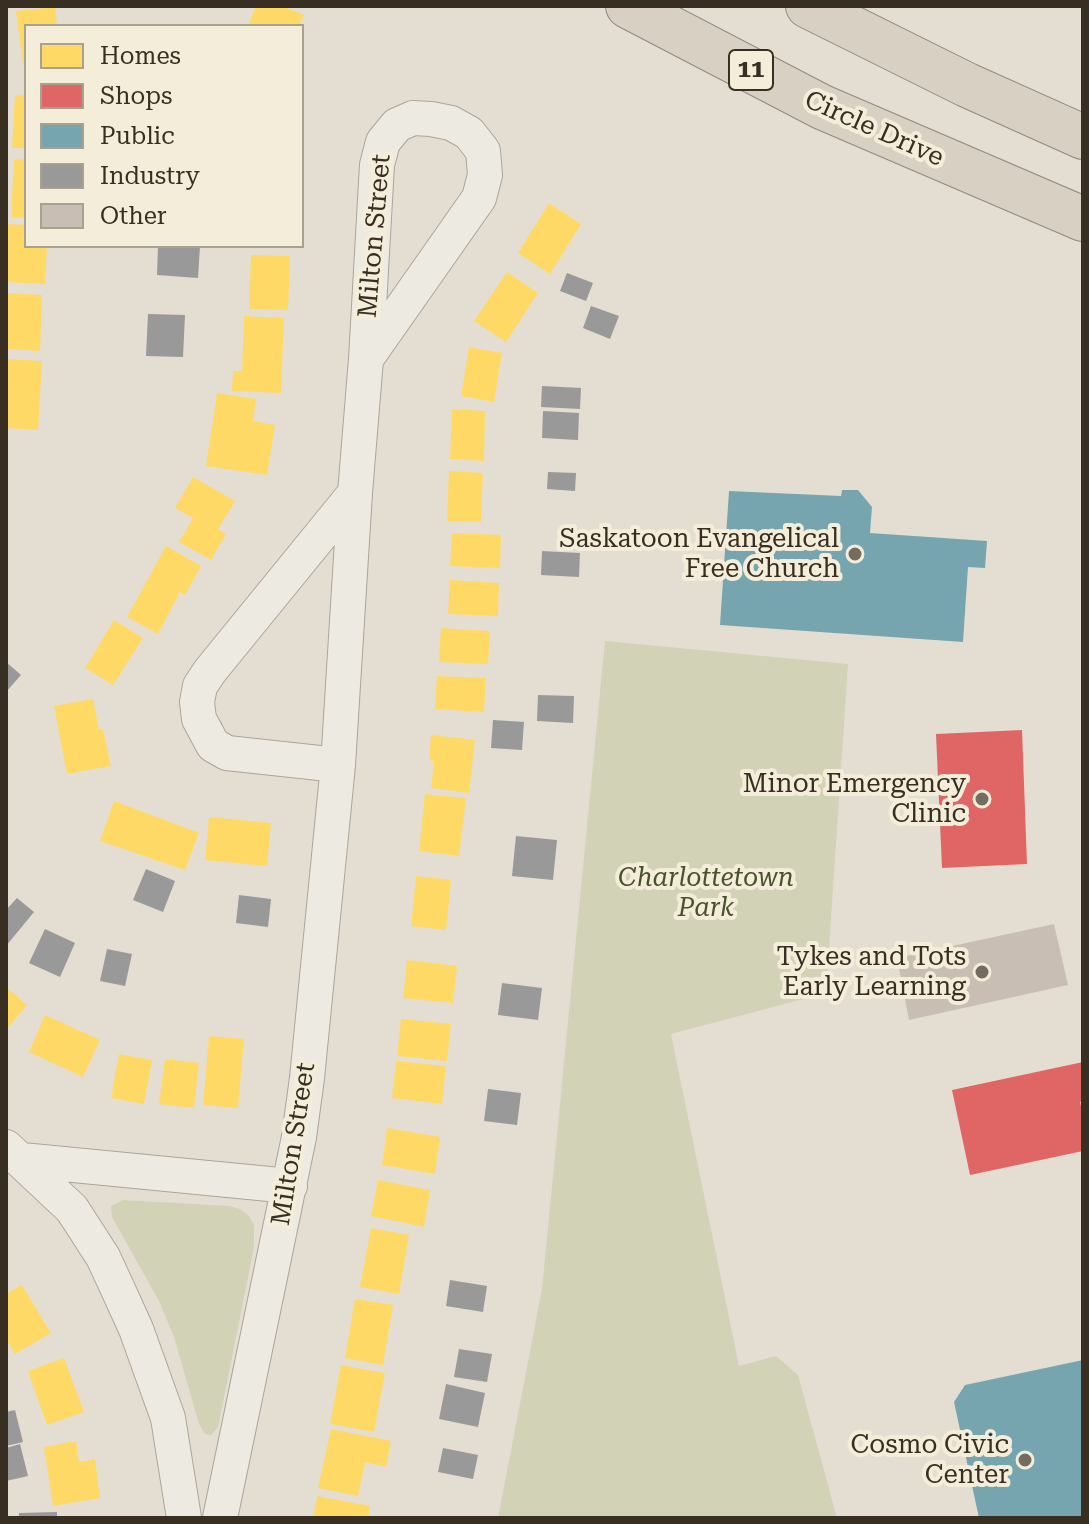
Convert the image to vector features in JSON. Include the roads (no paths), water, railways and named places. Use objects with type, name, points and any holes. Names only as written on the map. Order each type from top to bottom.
[{"type":"highway","name":"Circle Drive","points":[[628,6],[822,107],[1083,219]]},
{"type":"highway","points":[[808,6],[967,85],[1083,137]]},
{"type":"highway","points":[[967,85],[1083,154]]},
{"type":"highway","points":[[876,132],[1083,248]]},
{"type":"street","name":"Milton Street","points":[[220,1518],[290,1186],[307,1078],[338,765],[377,165],[383,142],[397,125],[413,118],[451,123],[469,133],[483,151],[485,175],[479,198],[366,359]]},
{"type":"street","points":[[338,765],[227,753],[213,745],[199,719],[197,702],[200,686],[210,671],[355,493]]},
{"type":"street","points":[[14,1154],[290,1186]]},
{"type":"street","points":[[14,1154],[72,1209],[103,1257],[168,1418],[184,1518]]},
{"type":"place","name":"Saskatoon Evangelical Free Church","points":[[855,554]]},
{"type":"place","name":"Minor Emergency Clinic","points":[[982,799]]},
{"type":"place","name":"Tykes and Tots Early Learning","points":[[982,972]]},
{"type":"place","name":"Cosmo Civic Center","points":[[1025,1460]]},
{"type":"park label","name":"Charlottetown Park","points":[[706,893]]}]
